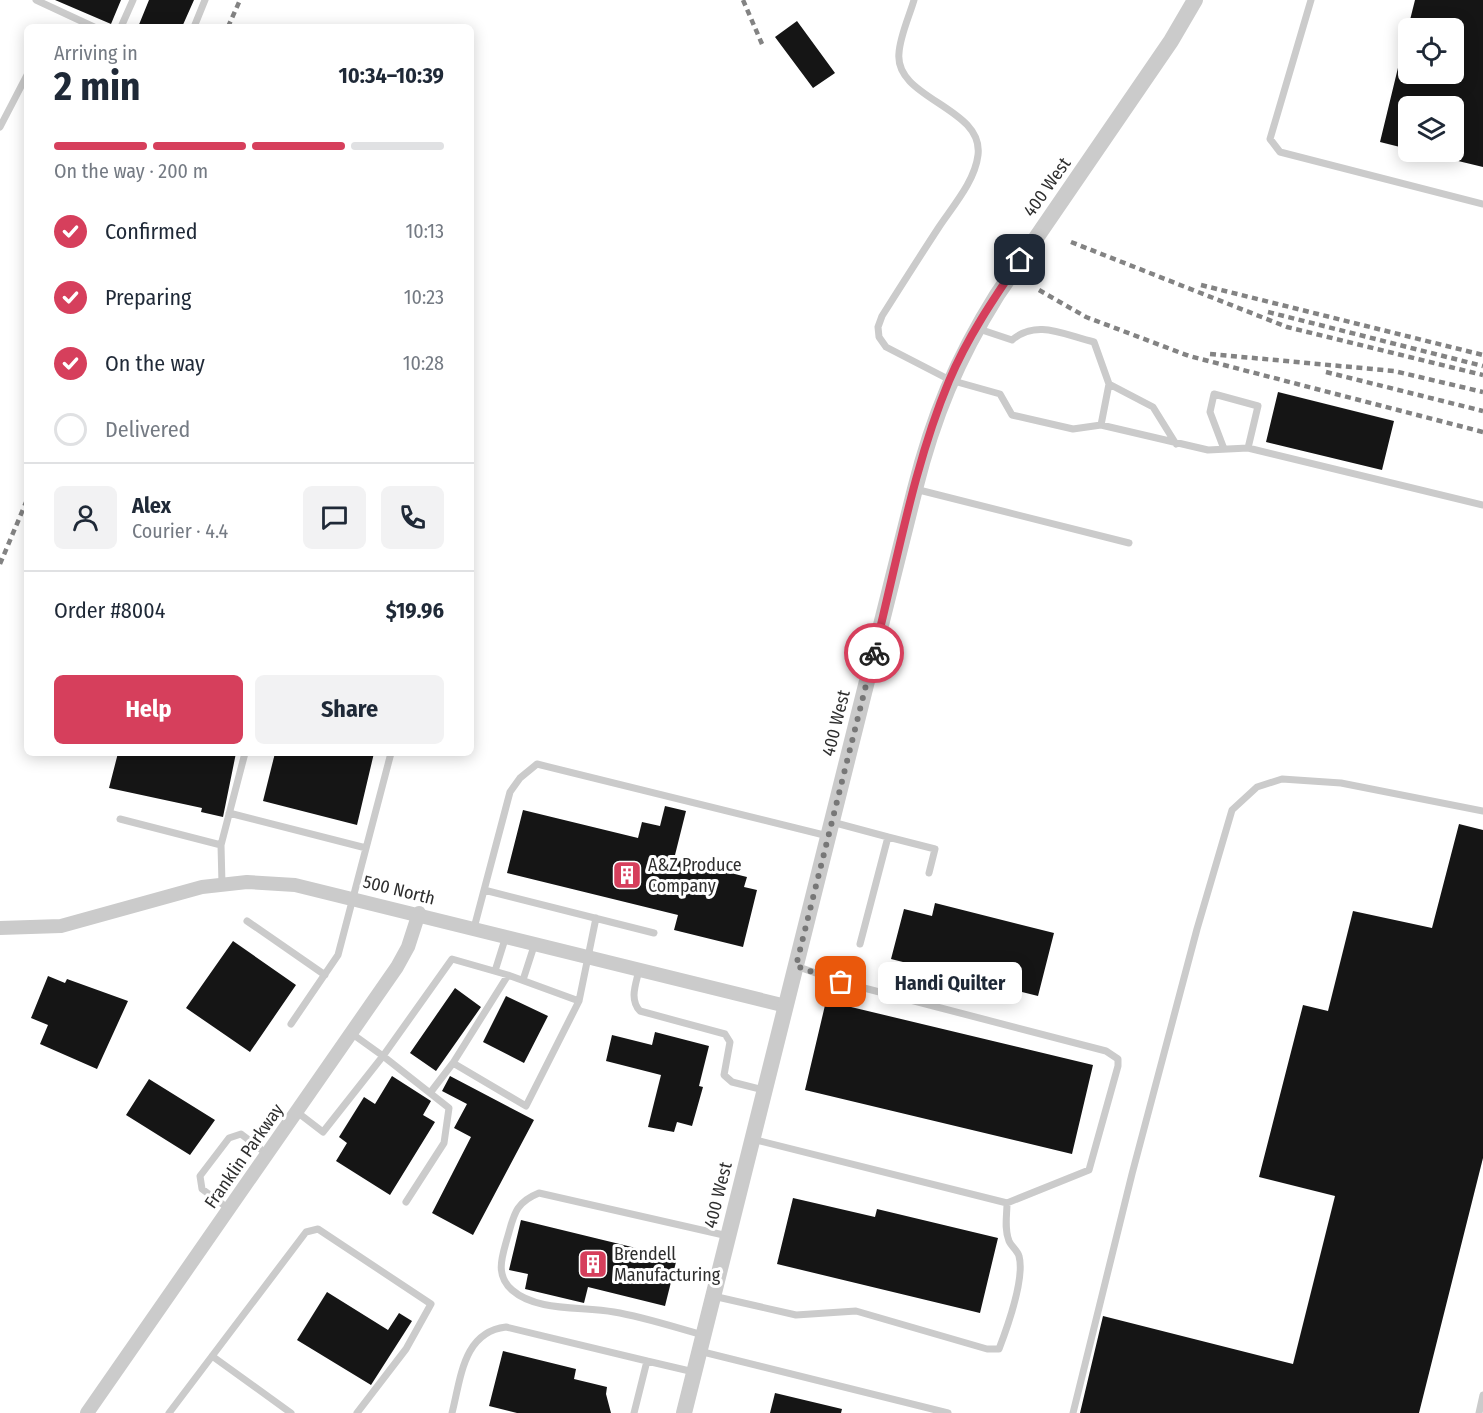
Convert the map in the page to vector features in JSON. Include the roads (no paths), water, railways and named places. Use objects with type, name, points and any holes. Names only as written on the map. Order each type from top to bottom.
[{"type":"street","name":"400 West","points":[[684,1413],[933,422],[950,380],[977,328],[1171,41],[1195,0]]},
{"type":"street","name":"500 North","points":[[0,928],[61,926],[187,890],[247,882],[296,885],[419,913],[786,1006]]},
{"type":"street","name":"Franklin Parkway","points":[[87,1413],[404,956],[419,913]]},
{"type":"lane","points":[[36,0],[88,24]]},
{"type":"lane","points":[[123,24],[133,0]]},
{"type":"lane","points":[[195,24],[205,0]]},
{"type":"lane","points":[[914,0],[898,54],[901,69],[908,80],[968,124],[977,140],[978,154],[974,172],[954,206],[882,316],[878,327],[879,337],[886,346],[950,380],[1000,394],[1012,415],[1073,429],[1101,425],[1208,450],[1248,448],[1483,505]]},
{"type":"lane","points":[[1311,0],[1270,139],[1280,152],[1483,204]]},
{"type":"lane","points":[[0,127],[24,81]]},
{"type":"lane","points":[[977,328],[1012,340],[1022,332],[1034,328],[1094,342],[1109,384],[1101,425]]},
{"type":"lane","points":[[1109,384],[1153,407],[1176,444]]},
{"type":"lane","points":[[1224,449],[1210,412],[1214,394],[1258,406],[1248,448]]},
{"type":"lane","points":[[915,489],[1128,543]]},
{"type":"lane","points":[[222,885],[221,845],[244,756]]},
{"type":"lane","points":[[291,1024],[338,955],[390,756]]},
{"type":"lane","points":[[474,928],[510,792],[520,777],[537,764],[830,829],[888,837],[935,849],[929,873]]},
{"type":"lane","points":[[1073,1413],[1141,1141],[1197,929],[1232,810],[1257,787],[1282,779],[1341,783],[1483,811]]},
{"type":"lane","points":[[229,813],[366,848]]},
{"type":"lane","points":[[120,819],[221,845]]},
{"type":"lane","points":[[860,944],[888,837]]},
{"type":"lane","points":[[484,890],[654,933]]},
{"type":"lane","points":[[453,1063],[526,1106],[579,1001],[596,918]]},
{"type":"lane","points":[[247,921],[325,975]]},
{"type":"lane","points":[[495,971],[506,936]]},
{"type":"lane","points":[[524,980],[535,943]]},
{"type":"lane","points":[[297,1112],[323,1132],[382,1056],[452,959],[524,980],[579,1001]]},
{"type":"lane","points":[[752,1139],[1007,1203],[1089,1170],[1118,1066],[1118,1059],[1106,1052],[841,982],[796,966]]},
{"type":"lane","points":[[639,969],[633,997],[640,1011],[725,1034],[730,1042],[724,1075],[732,1082],[764,1090]]},
{"type":"lane","points":[[430,1093],[453,1063],[508,975]]},
{"type":"lane","points":[[351,1033],[448,1108],[444,1143],[406,1202]]},
{"type":"lane","points":[[229,1209],[202,1189],[200,1176],[229,1138],[241,1134],[267,1154]]},
{"type":"lane","points":[[728,1236],[539,1193],[524,1199],[515,1212],[501,1262],[501,1274],[511,1289],[532,1302],[615,1312],[701,1343],[948,1413]]},
{"type":"lane","points":[[713,1296],[796,1315],[856,1311],[987,1349],[999,1349],[1009,1324],[1021,1267],[1019,1255],[1009,1241],[1006,1229],[1007,1203]]},
{"type":"lane","points":[[169,1413],[306,1232],[318,1229],[431,1304],[406,1349],[357,1413]]},
{"type":"lane","points":[[452,1413],[467,1357],[478,1338],[495,1328],[506,1327],[694,1372]]},
{"type":"lane","points":[[212,1356],[291,1413]]},
{"type":"lane","points":[[634,1413],[647,1361]]},
{"type":"lane","points":[[1479,1413],[1483,1398]]},
{"type":"railway","points":[[229,24],[240,0]]},
{"type":"railway","points":[[743,0],[762,44]]},
{"type":"railway","points":[[1071,242],[1287,327],[1483,375]]},
{"type":"railway","points":[[1201,285],[1483,355]]},
{"type":"railway","points":[[1039,290],[1086,317],[1189,356],[1483,432]]},
{"type":"railway","points":[[1268,312],[1483,366]]},
{"type":"railway","points":[[1210,354],[1394,371],[1483,392]]},
{"type":"railway","points":[[1326,372],[1483,411]]},
{"type":"railway","points":[[0,564],[24,507]]},
{"type":"place","name":"A&Z Produce Company","points":[[627,875]]},
{"type":"place","name":"Handi Quilter","points":[[841,982]]},
{"type":"place","name":"Brendell Manufacturing","points":[[593,1264]]}]
